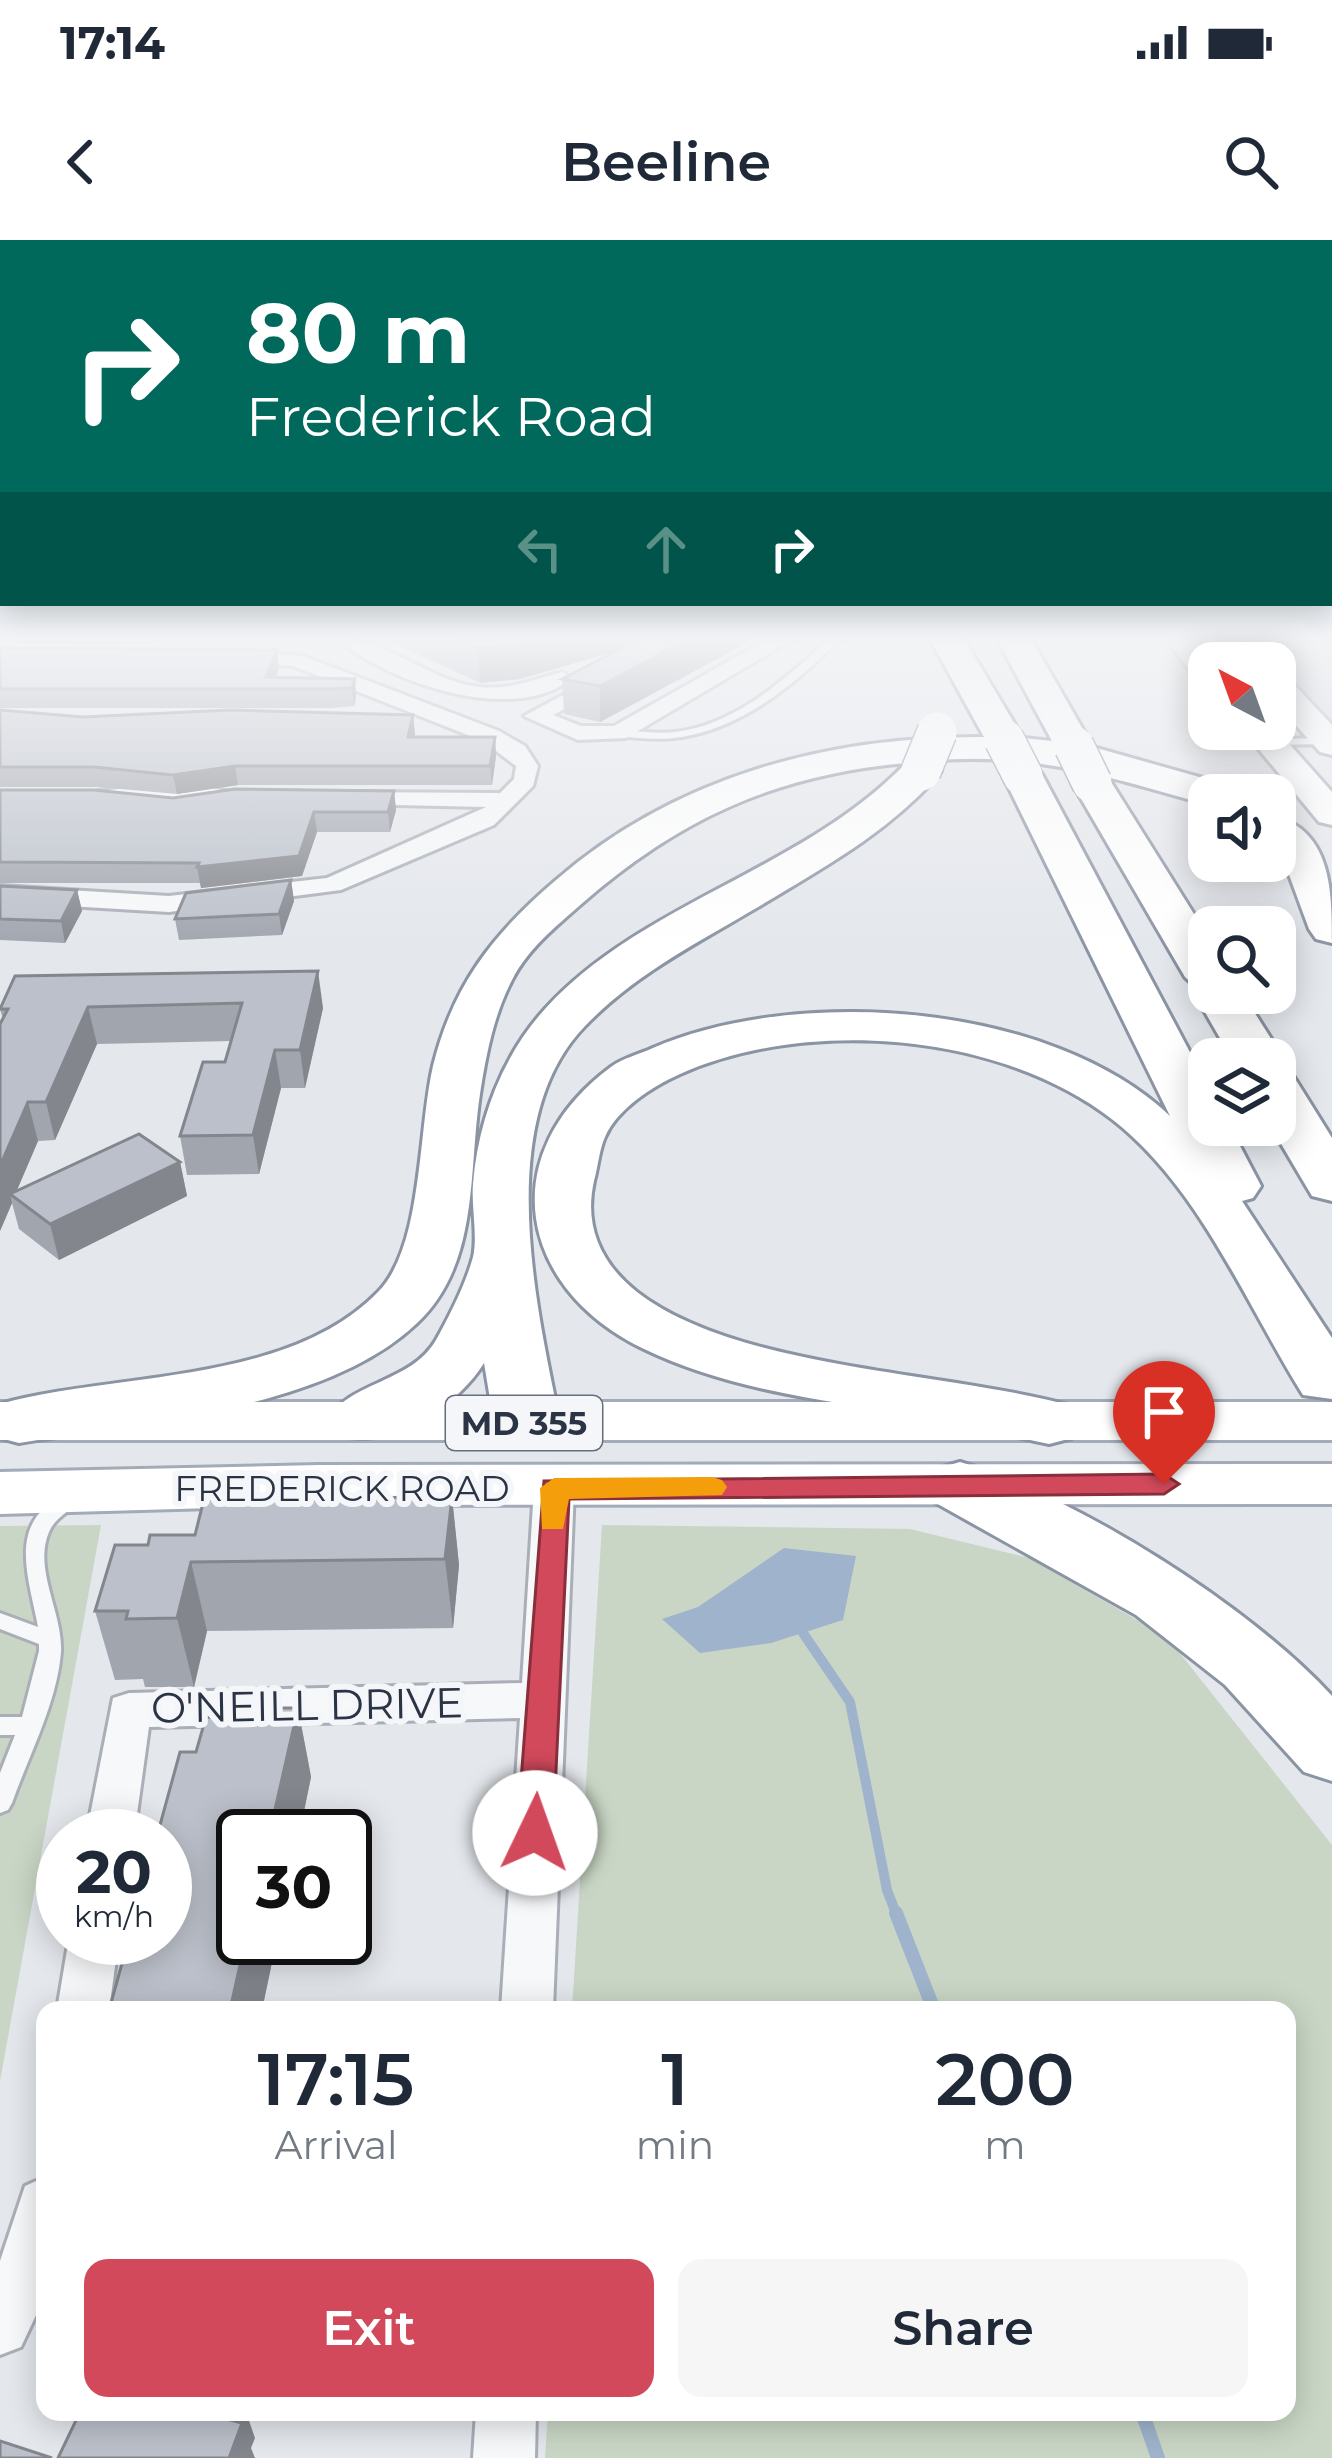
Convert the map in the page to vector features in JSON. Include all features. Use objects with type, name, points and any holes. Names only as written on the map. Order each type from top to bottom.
[{"type":"highway","points":[[527,1423],[504,1309],[497,1216],[512,1102],[543,1044],[609,977],[835,845],[890,806],[932,743]]},
{"type":"highway","points":[[1004,743],[1330,1398]]},
{"type":"highway","points":[[1071,743],[1188,942]]},
{"type":"highway","points":[[10,1421],[219,1386],[317,1356],[396,1310],[430,1264],[463,1040],[482,989],[502,956],[535,920],[622,845],[670,816],[767,780],[856,758],[964,748],[1116,764],[1188,786]]},
{"type":"highway","points":[[1296,849],[1304,856],[1332,929]]},
{"type":"highway","points":[[1048,1422],[937,1397],[818,1381],[717,1355],[629,1315],[592,1285],[560,1227],[560,1185],[585,1120],[614,1092],[662,1063],[710,1042],[779,1029],[846,1023],[938,1032],[1020,1049],[1079,1072],[1113,1095],[1177,1156],[1210,1196],[1330,1398]]},
{"type":"highway","points":[[1296,1123],[1332,1184]]},
{"type":"highway","points":[[361,1419],[437,1385],[471,1335],[500,1257]]},
{"type":"highway","points":[[960,1486],[1184,1608],[1285,1690],[1332,1749]]},
{"type":"main road","points":[[1277,750],[1332,814]]},
{"type":"main road","name":"FREDERICK ROAD","points":[[10,1421],[1048,1422],[1330,1398]]},
{"type":"main road","points":[[527,1423],[554,1488]]},
{"type":"main road","name":"FREDERICK ROAD","points":[[0,1492],[319,1485],[1332,1484]]},
{"type":"street","points":[[0,894],[170,904],[314,889],[364,874],[470,827],[509,800],[527,773],[517,752],[499,743]]},
{"type":"street","points":[[88,798],[177,806],[250,797]]},
{"type":"street","points":[[330,797],[509,800]]},
{"type":"street","points":[[526,2001],[554,1488]]},
{"type":"street","name":"O'NEILL DRIVE","points":[[114,1809],[129,1710],[541,1700]]},
{"type":"street","points":[[84,2001],[90,1965]]},
{"type":"street","points":[[0,2326],[22,2282],[36,2235]]},
{"type":"street","points":[[504,2458],[506,2421]]},
{"type":"lane","points":[[1296,743],[1331,745]]},
{"type":"lane","points":[[0,1804],[50,1653],[33,1584],[36,1539],[57,1507],[89,1490]]},
{"type":"lane","points":[[0,1621],[49,1639]]},
{"type":"lane","points":[[0,1726],[26,1726]]},
{"type":"green space","points":[[101,1525],[49,1809],[36,1809],[36,1883],[0,2081],[0,1526]]},
{"type":"green space","points":[[602,1525],[910,1529],[1029,1558],[1167,1637],[1332,1845],[1332,2458],[545,2458],[547,2421],[1296,2421],[1296,2001],[573,2001]]},
{"type":"water","points":[[784,1548],[856,1556],[843,1620],[771,1643],[700,1653],[662,1619],[698,1607]]},
{"type":"building","points":[[0,743],[494,743],[490,766],[235,766],[173,775],[94,767],[0,767]]},
{"type":"building","points":[[235,789],[394,791],[388,812],[314,812],[299,856],[197,867],[199,863],[0,862],[0,790],[94,790],[173,798]]},
{"type":"building","points":[[291,880],[279,914],[175,919],[186,893]]},
{"type":"building","points":[[0,886],[77,890],[61,921],[0,919]]},
{"type":"building","points":[[318,971],[300,1050],[275,1050],[253,1135],[180,1136],[203,1062],[225,1062],[242,1003],[88,1007],[46,1102],[28,1102],[0,1166],[0,1024],[8,1009],[0,1009],[15,976]]},
{"type":"building","points":[[139,1134],[180,1162],[50,1224],[10,1194]]},
{"type":"building","points":[[452,1497],[445,1559],[191,1562],[177,1618],[126,1619],[128,1611],[95,1611],[115,1545],[148,1545],[150,1535],[195,1535],[204,1499]]},
{"type":"building","points":[[248,1708],[298,1708],[275,1809],[216,1809],[216,1965],[240,1965],[232,2001],[112,2001],[122,1965],[192,1965],[192,1809],[164,1809],[180,1752],[196,1752],[206,1717],[246,1718]]},
{"type":"building","points":[[76,2421],[242,2423],[229,2458],[58,2458]]},
{"type":"building","points":[[0,2441],[52,2458],[0,2458]]},
{"type":"waterway","points":[[803,1633],[850,1702],[887,1890],[897,1916]]},
{"type":"waterway","points":[[896,1913],[930,2001]]},
{"type":"waterway","points":[[1145,2421],[1158,2458]]},
{"type":"slow traffic","points":[[553,1522],[554,1488],[712,1487]]},
{"type":"route","points":[[535,1833],[554,1488],[1164,1484]]}]
